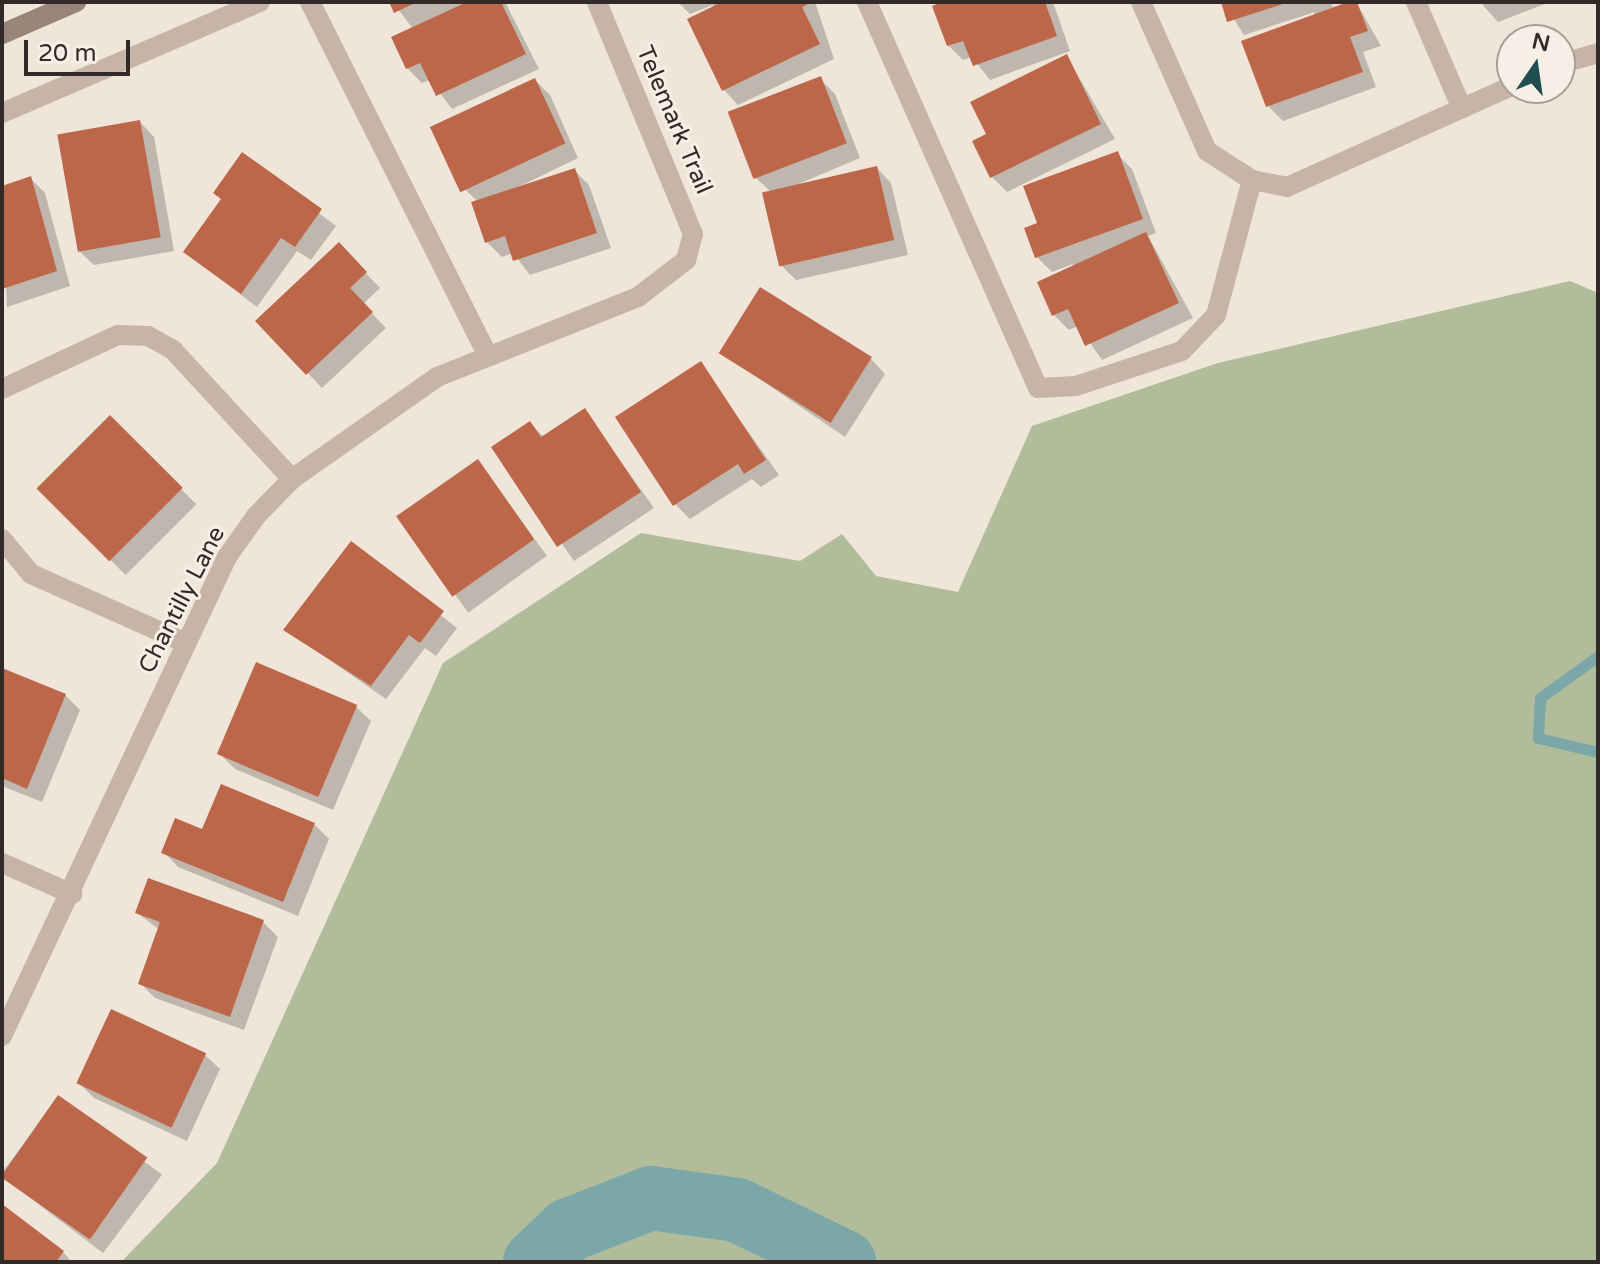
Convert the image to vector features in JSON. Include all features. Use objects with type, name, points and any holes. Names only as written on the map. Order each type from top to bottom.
[{"type":"main road","points":[[2,34],[76,2]]},
{"type":"street","points":[[2,113],[260,2]]},
{"type":"street","points":[[310,2],[486,352]]},
{"type":"street","name":"Telemark Trail","points":[[597,2],[693,234],[686,260]]},
{"type":"street","points":[[867,2],[1038,388],[1076,386],[1182,351],[1216,315],[1252,180]]},
{"type":"street","points":[[1141,2],[1207,151],[1252,180],[1287,187],[1496,93]]},
{"type":"street","points":[[1416,2],[1462,109]]},
{"type":"street","points":[[1576,59],[1598,53]]},
{"type":"street","name":"Chantilly Lane","points":[[2,1036],[72,894],[227,557],[292,479],[437,377],[486,352],[638,297],[686,260]]},
{"type":"street","points":[[2,389],[118,335],[148,336],[173,350],[292,479]]},
{"type":"street","points":[[2,539],[31,574],[186,643]]},
{"type":"street","points":[[2,863],[72,894]]},
{"type":"green space","points":[[1570,281],[1598,293],[1598,1262],[121,1262],[217,1163],[443,663],[641,533],[800,561],[842,534],[876,576],[958,592],[1032,426],[1218,363]]},
{"type":"building","points":[[389,2],[417,2],[394,13]]},
{"type":"building","points":[[467,2],[501,2],[526,54],[436,96],[420,63],[406,69],[391,37]]},
{"type":"building","points":[[722,2],[813,2],[802,7],[820,44],[722,91],[687,19]]},
{"type":"building","points":[[942,2],[1045,2],[1057,36],[973,66],[963,41],[947,46],[932,6]]},
{"type":"building","points":[[1221,2],[1286,2],[1286,3],[1227,22]]},
{"type":"building","points":[[1348,2],[1357,2],[1368,31],[1350,37],[1363,72],[1266,107],[1241,41]]},
{"type":"building","points":[[1067,54],[1101,124],[990,178],[972,141],[986,134],[970,102]]},
{"type":"building","points":[[821,76],[847,143],[753,179],[728,112]]},
{"type":"building","points":[[535,78],[565,143],[460,192],[430,127]]},
{"type":"building","points":[[140,120],[161,237],[78,252],[57,135]]},
{"type":"building","points":[[1118,151],[1143,219],[1035,258],[1024,228],[1037,223],[1023,186]]},
{"type":"building","points":[[242,152],[322,209],[295,247],[281,238],[241,294],[183,252],[221,199],[213,193]]},
{"type":"building","points":[[877,166],[894,240],[779,267],[762,193]]},
{"type":"building","points":[[575,168],[597,233],[513,261],[505,236],[485,243],[471,202]]},
{"type":"building","points":[[31,176],[57,271],[2,289],[2,186]]},
{"type":"building","points":[[1146,232],[1179,303],[1085,346],[1068,309],[1052,316],[1037,282]]},
{"type":"building","points":[[339,242],[367,272],[350,288],[373,312],[306,375],[255,321]]},
{"type":"building","points":[[760,287],[872,357],[831,423],[719,353]]},
{"type":"building","points":[[701,361],[766,460],[744,474],[738,464],[673,506],[615,417]]},
{"type":"building","points":[[585,408],[641,492],[557,547],[491,447],[530,421],[541,437]]},
{"type":"building","points":[[110,415],[183,488],[109,561],[36,489]]},
{"type":"building","points":[[478,459],[534,539],[452,597],[396,516]]},
{"type":"building","points":[[351,541],[444,611],[420,643],[409,635],[371,686],[283,630]]},
{"type":"building","points":[[256,662],[357,705],[318,797],[217,754]]},
{"type":"building","points":[[2,668],[66,694],[27,789],[2,778]]},
{"type":"building","points":[[221,784],[315,823],[283,902],[161,853],[175,818],[202,829]]},
{"type":"building","points":[[148,878],[264,920],[230,1017],[138,984],[160,922],[135,913]]},
{"type":"building","points":[[111,1009],[206,1053],[172,1128],[76,1083]]},
{"type":"building","points":[[58,1095],[147,1158],[90,1239],[2,1178]]},
{"type":"building","points":[[2,1204],[64,1251],[56,1262],[2,1262]]},
{"type":"waterway","points":[[1598,656],[1540,698],[1538,738],[1598,752]]},
{"type":"waterway","points":[[535,1262],[569,1230],[651,1198],[737,1210],[844,1262]]}]
